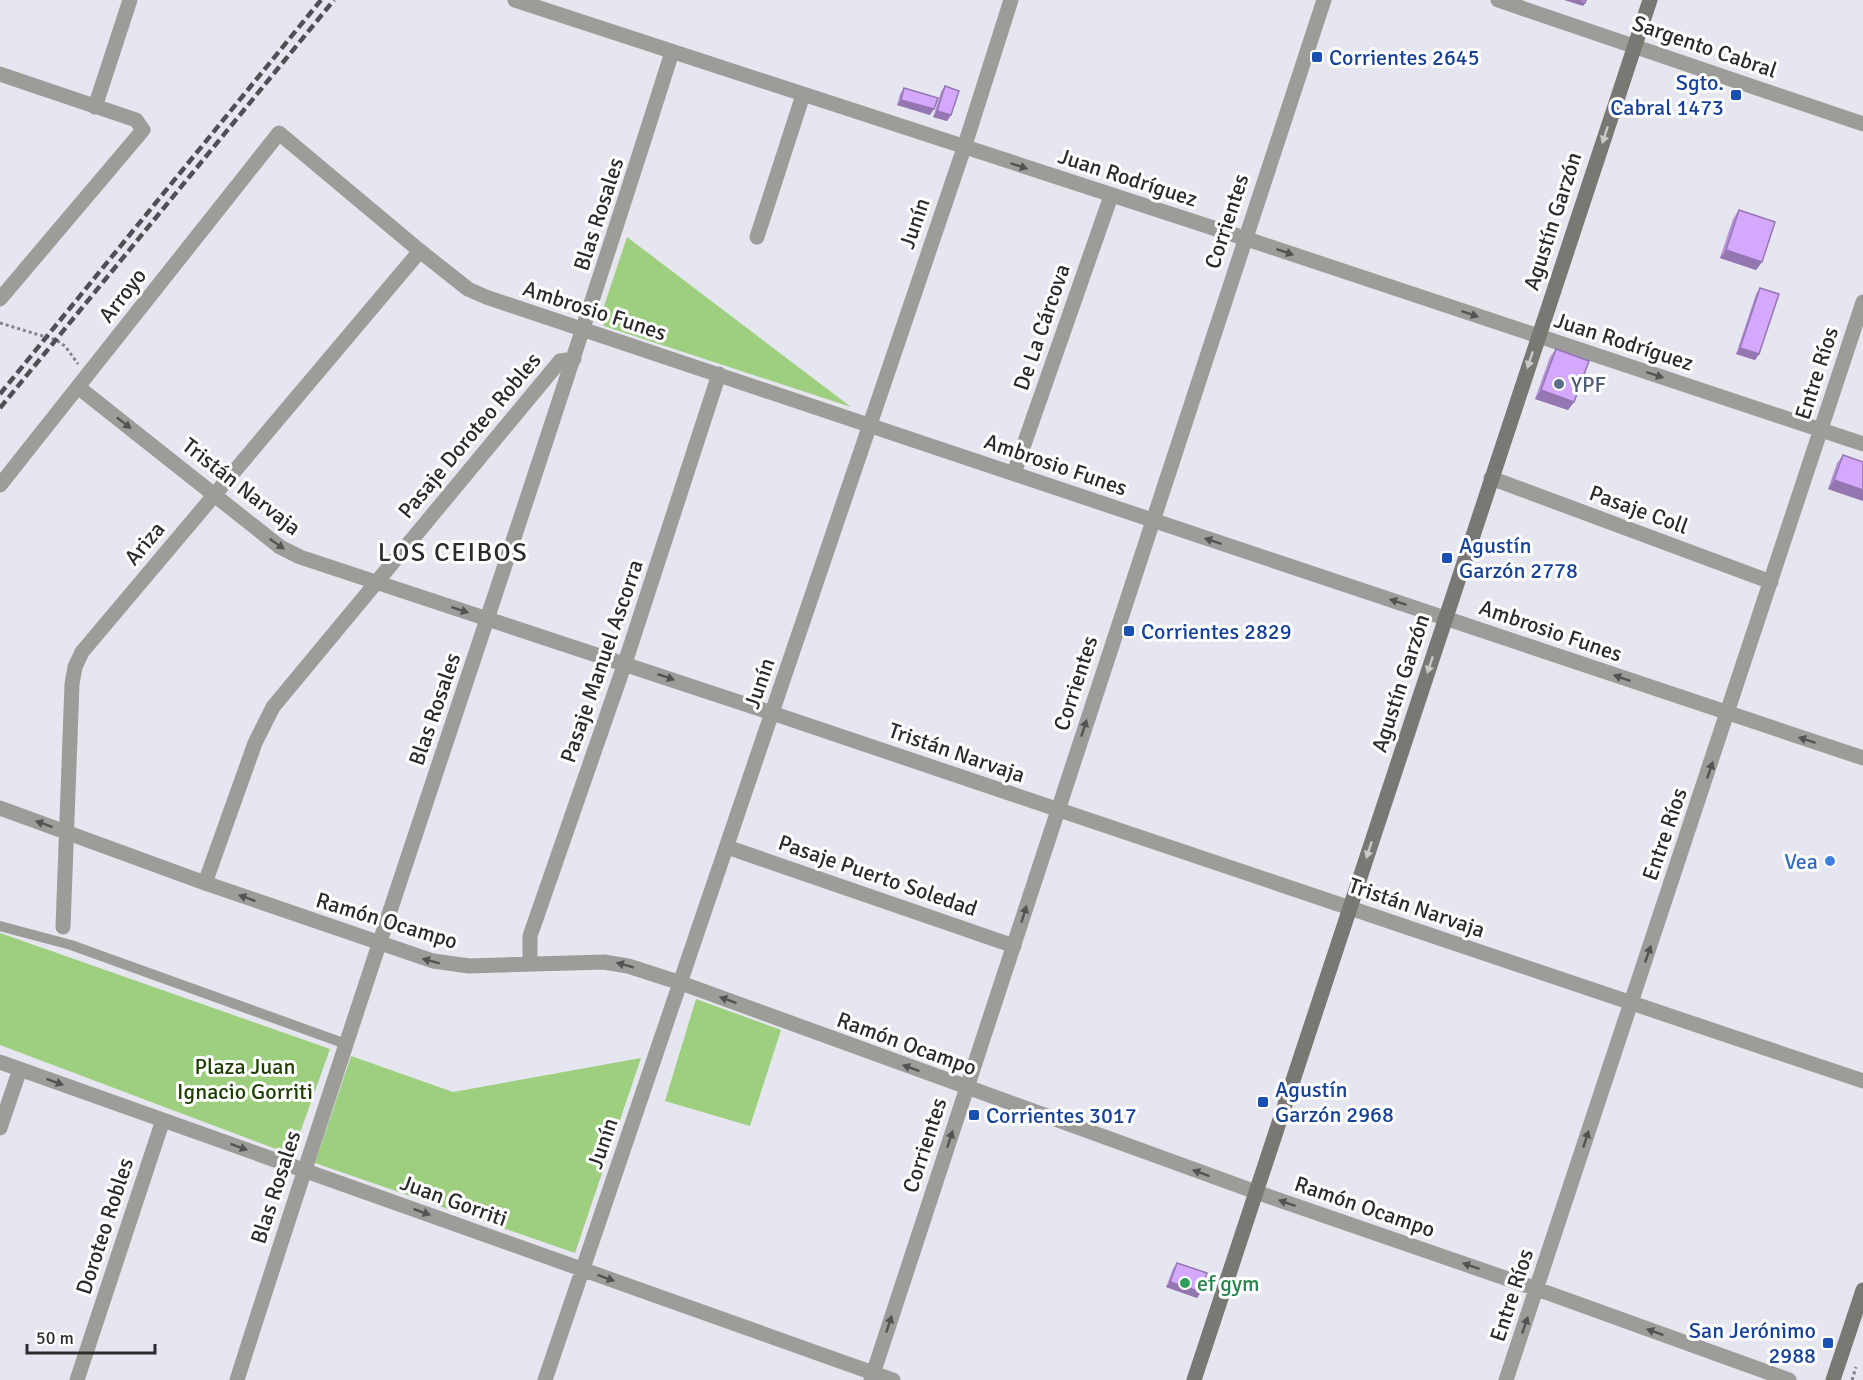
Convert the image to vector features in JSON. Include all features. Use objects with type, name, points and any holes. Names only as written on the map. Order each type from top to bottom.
[{"type":"main road","name":"Agustín Garzón","points":[[1194,1380],[1650,0]]},
{"type":"main road","points":[[1833,1380],[1863,1290]]},
{"type":"street","points":[[95,106],[130,0]]},
{"type":"street","name":"Juan Rodríguez","points":[[515,0],[1244,238],[1863,444]]},
{"type":"street","name":"Corrientes","points":[[872,1376],[1324,0]]},
{"type":"street","name":"Sargento Cabral","points":[[1498,0],[1863,124]]},
{"type":"street","name":"Junín","points":[[545,1380],[964,148],[1009,1]]},
{"type":"street","name":"Blas Rosales","points":[[237,1380],[304,1170],[584,330],[672,52]]},
{"type":"street","points":[[0,74],[136,120],[143,130],[0,299]]},
{"type":"street","points":[[757,237],[803,95]]},
{"type":"street","name":"Ambrosio Funes","points":[[279,133],[468,289],[1152,521],[1863,758]]},
{"type":"street","name":"Arroyo","points":[[0,485],[279,133]]},
{"type":"street","name":"De La Cárcova","points":[[1014,473],[1111,196]]},
{"type":"street","name":"Ariza","points":[[63,927],[75,667],[82,652],[420,251]]},
{"type":"street","name":"Entre Ríos","points":[[1506,1380],[1729,714],[1863,302]]},
{"type":"street","name":"Pasaje Doroteo Robles","points":[[205,884],[263,723],[273,707],[560,361],[573,359]]},
{"type":"street","name":"Pasaje Manuel Ascorra","points":[[530,963],[530,936],[625,663],[719,374]]},
{"type":"street","name":"Tristán Narvaja","points":[[82,382],[280,547],[300,557],[625,663],[1863,1081]]},
{"type":"street","name":"Pasaje Coll","points":[[1491,478],[1771,582]]},
{"type":"street","name":"Ramón Ocampo","points":[[0,808],[379,945],[449,965],[614,962],[681,983],[966,1089],[1789,1380]]},
{"type":"street","name":"Pasaje Puerto Soledad","points":[[727,847],[1014,946]]},
{"type":"street","name":"Juan Gorriti","points":[[0,1062],[583,1270],[872,1376],[893,1380]]},
{"type":"street","points":[[0,1128],[20,1069]]},
{"type":"street","name":"Doroteo Robles","points":[[77,1380],[163,1120]]},
{"type":"lane","points":[[0,926],[71,945],[346,1044]]},
{"type":"path","points":[[0,323],[65,346],[82,382]]},
{"type":"green space","points":[[627,237],[851,407],[604,326],[600,318]]},
{"type":"green space","name":"Plaza Juan Ignacio Gorriti","points":[[0,933],[330,1049],[292,1155],[0,1045]]},
{"type":"green space","points":[[696,999],[781,1030],[750,1126],[665,1101]]},
{"type":"green space","points":[[351,1056],[453,1092],[641,1058],[575,1253],[315,1163]]},
{"type":"building","points":[[945,86],[959,91],[951,115],[937,111]]},
{"type":"building","points":[[904,88],[938,98],[934,109],[901,100]]},
{"type":"building","points":[[1739,210],[1775,222],[1762,262],[1726,250]]},
{"type":"building","points":[[1760,288],[1779,294],[1759,354],[1740,348]]},
{"type":"building","name":"YPF","points":[[1556,349],[1589,361],[1574,402],[1541,390]]},
{"type":"building","points":[[1843,455],[1863,462],[1863,490],[1834,480]]},
{"type":"building","name":"ef gym","points":[[1177,1263],[1207,1273],[1201,1292],[1170,1282]]},
{"type":"railway","points":[[0,394],[321,0]]},
{"type":"railway","points":[[0,408],[334,0]]},
{"type":"place","name":"Corrientes 2645","points":[[1317,57]]},
{"type":"place","name":"Sgto. Cabral 1473","points":[[1736,95]]},
{"type":"place","name":"YPF","points":[[1559,384]]},
{"type":"place","name":"Agustín Garzón 2778","points":[[1447,558]]},
{"type":"place","name":"Corrientes 2829","points":[[1129,631]]},
{"type":"place","name":"Vea","points":[[1830,861]]},
{"type":"place","name":"Agustín Garzón 2968","points":[[1263,1102]]},
{"type":"place","name":"Corrientes 3017","points":[[974,1115]]},
{"type":"place","name":"ef gym","points":[[1185,1283]]},
{"type":"place","name":"San Jerónimo 2988","points":[[1828,1343]]},
{"type":"district","name":"LOS CEIBOS","points":[[453,552]]}]
